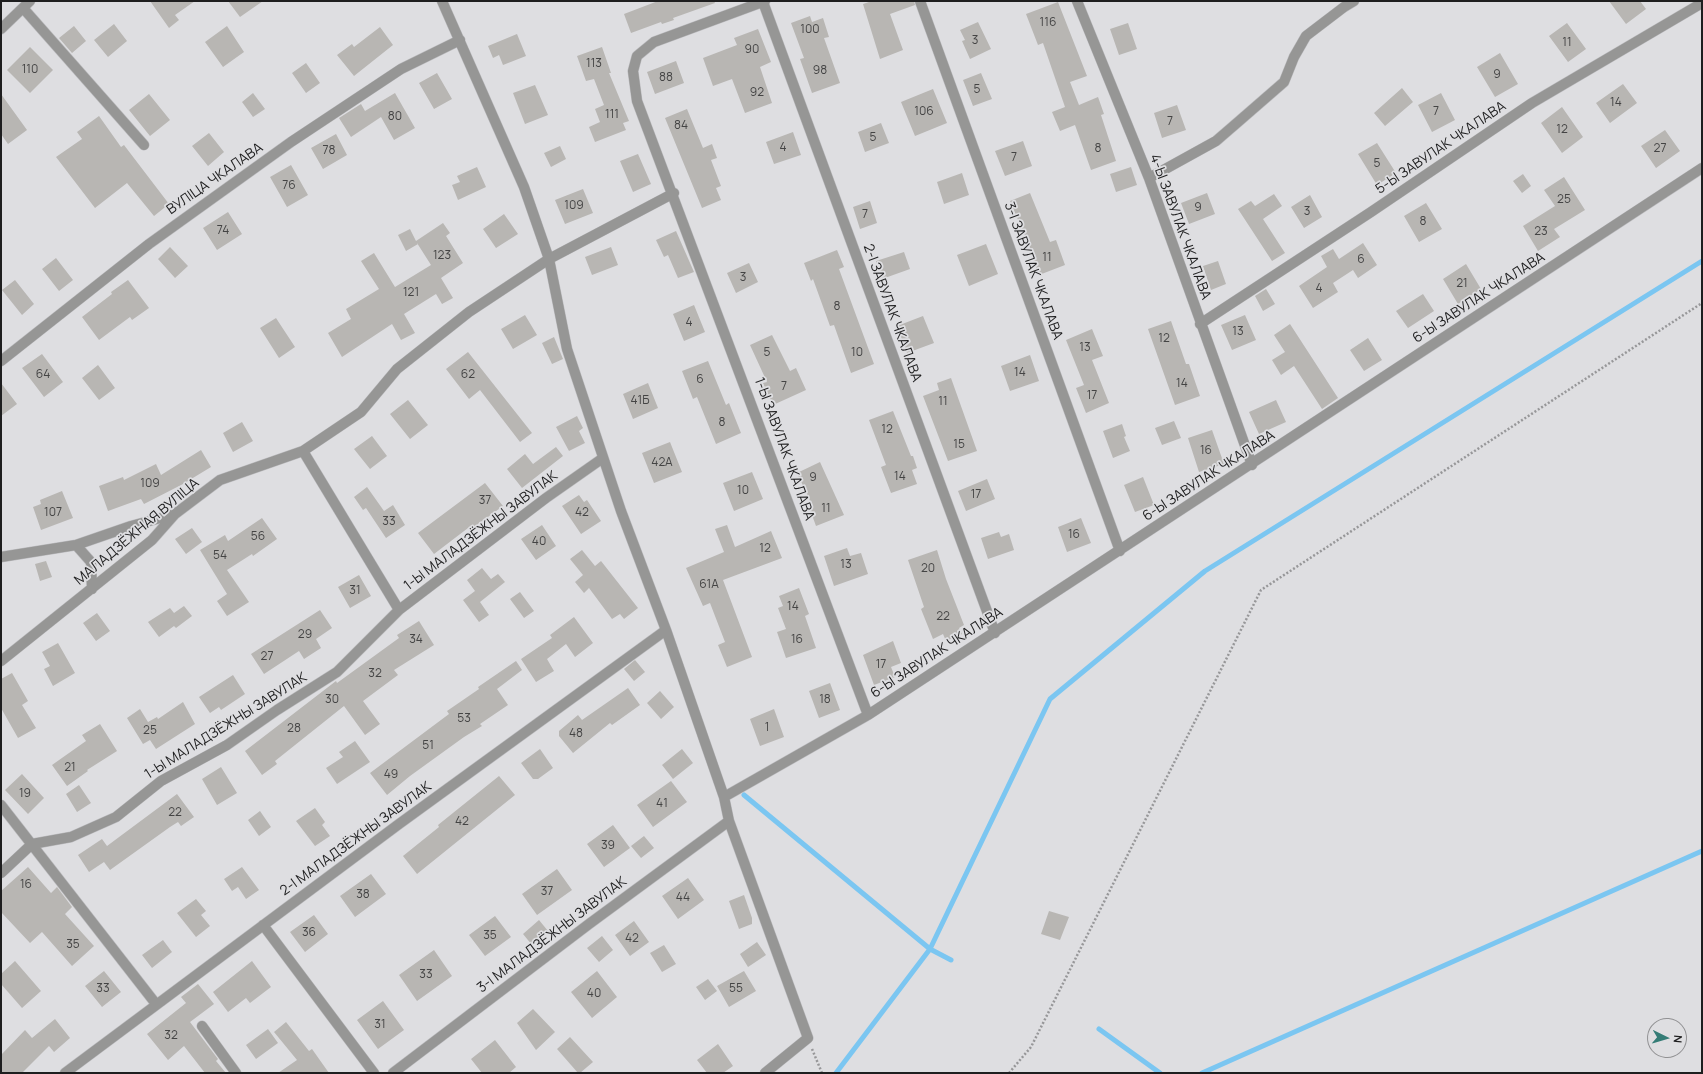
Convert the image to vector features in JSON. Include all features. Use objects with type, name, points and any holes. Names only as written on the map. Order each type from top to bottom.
[{"type":"street","points":[[442,1],[524,188],[549,258],[567,348],[603,458],[621,511],[666,630],[724,797],[729,821],[808,1038],[765,1073]]},
{"type":"street","points":[[674,193],[637,101],[633,71],[637,56],[654,42],[764,1]]},
{"type":"street","name":"2-І ЗАВУЛАК ЧКАЛАВА","points":[[764,1],[995,633]]},
{"type":"street","name":"3-І ЗАВУЛАК ЧКАЛАВА","points":[[920,1],[1120,551]]},
{"type":"street","name":"4-Ы ЗАВУЛАК ЧКАЛАВА","points":[[1077,1],[1149,178],[1200,324],[1252,465]]},
{"type":"street","points":[[1149,178],[1216,141],[1284,82],[1294,57],[1306,36],[1354,1]]},
{"type":"street","name":"5-Ы ЗАВУЛАК ЧКАЛАВА","points":[[1200,324],[1377,208],[1532,103],[1702,3]]},
{"type":"street","points":[[1,29],[27,4],[144,145]]},
{"type":"street","name":"ВУЛІЦА ЧКАЛАВА","points":[[1,361],[149,244],[291,142],[401,69],[460,40]]},
{"type":"street","name":"6-Ы ЗАВУЛАК ЧКАЛАВА","points":[[724,797],[868,715],[1252,465],[1702,168]]},
{"type":"street","name":"МАЛАДЗЁЖНАЯ ВУЛІЦА","points":[[1,662],[152,540],[175,514],[220,480],[303,451],[361,412],[397,369],[470,312],[549,258],[674,193]]},
{"type":"street","name":"1-Ы ЗАВУЛАК ЧКАЛАВА","points":[[674,193],[868,715]]},
{"type":"street","points":[[303,451],[399,610]]},
{"type":"street","name":"1-Ы МАЛАДЗЁЖНЫ ЗАВУЛАК","points":[[32,844],[71,837],[116,817],[161,781],[227,745],[277,710],[337,672],[399,610],[546,498],[603,458]]},
{"type":"street","points":[[1,557],[76,545],[131,526],[175,514]]},
{"type":"street","points":[[76,545],[91,562],[92,589]]},
{"type":"street","name":"2-І МАЛАДЗЁЖНЫ ЗАВУЛАК","points":[[65,1073],[263,925],[666,630]]},
{"type":"street","points":[[1,805],[156,1004]]},
{"type":"street","name":"3-І МАЛАДЗЁЖНЫ ЗАВУЛАК","points":[[393,1073],[589,924],[729,821]]},
{"type":"street","points":[[1,873],[32,844]]},
{"type":"street","points":[[263,925],[374,1073]]},
{"type":"street","points":[[202,1026],[236,1073]]},
{"type":"path","points":[[1009,1073],[1031,1047],[1261,590],[1702,303]]},
{"type":"path","points":[[808,1038],[822,1073]]},
{"type":"building","points":[[150,1],[195,1],[175,15],[179,20],[169,28]]},
{"type":"building","points":[[228,1],[263,1],[240,17]]},
{"type":"building","points":[[658,1],[714,1],[715,3],[673,18],[674,20],[662,24],[661,22],[631,33],[624,14]]},
{"type":"building","points":[[872,1],[914,1],[915,5],[890,14],[903,50],[880,59],[863,4]]},
{"type":"building","points":[[1609,1],[1640,1],[1646,9],[1626,24]]},
{"type":"building","points":[[1058,2],[1087,76],[1070,82],[1079,105],[1098,97],[1104,114],[1101,115],[1116,161],[1091,170],[1075,125],[1060,131],[1052,112],[1065,107],[1043,43],[1038,45],[1026,14]]},
{"type":"building","points":[[810,16],[812,22],[823,18],[829,37],[824,38],[840,83],[812,93],[800,59],[804,58],[791,23]]},
{"type":"building","points":[[978,22],[991,49],[970,59],[962,41],[965,40],[960,30]]},
{"type":"building","points":[[1128,23],[1137,49],[1119,55],[1110,29]]},
{"type":"building","points":[[1567,23],[1586,49],[1568,62],[1549,36]]},
{"type":"building","points":[[114,24],[127,41],[108,57],[94,40]]},
{"type":"building","points":[[74,26],[86,41],[72,53],[59,38]]},
{"type":"building","points":[[227,26],[244,52],[223,67],[205,42]]},
{"type":"building","points":[[380,27],[393,45],[354,76],[337,55],[352,44],[354,47]]},
{"type":"building","points":[[758,29],[771,62],[760,67],[772,103],[745,113],[732,79],[713,86],[703,58],[737,45],[734,38]]},
{"type":"building","points":[[517,34],[526,56],[503,65],[499,55],[493,58],[488,46]]},
{"type":"building","points":[[30,47],[53,70],[30,93],[7,70]]},
{"type":"building","points":[[602,47],[611,73],[609,73],[629,121],[623,123],[626,130],[595,142],[589,127],[600,122],[595,109],[604,105],[594,79],[586,81],[577,56]]},
{"type":"building","points":[[1500,53],[1518,84],[1495,97],[1477,67]]},
{"type":"building","points":[[676,61],[684,83],[655,94],[647,72]]},
{"type":"building","points":[[306,63],[320,83],[306,93],[292,73]]},
{"type":"building","points":[[437,73],[452,99],[434,109],[419,83]]},
{"type":"building","points":[[981,73],[992,99],[973,106],[963,80]]},
{"type":"building","points":[[1623,84],[1637,103],[1610,123],[1596,103]]},
{"type":"building","points":[[535,85],[548,115],[525,124],[513,93]]},
{"type":"building","points":[[1402,88],[1413,102],[1385,126],[1374,113]]},
{"type":"building","points":[[933,89],[947,123],[915,136],[901,102]]},
{"type":"building","points":[[253,93],[265,109],[253,117],[242,102]]},
{"type":"building","points":[[395,93],[415,128],[394,140],[381,117],[351,137],[339,118],[361,104],[365,111]]},
{"type":"building","points":[[1441,93],[1455,120],[1432,132],[1418,105]]},
{"type":"building","points":[[1,94],[27,130],[8,144],[1,134]]},
{"type":"building","points":[[149,94],[170,120],[150,136],[129,110]]},
{"type":"building","points":[[1177,105],[1186,130],[1162,138],[1154,113]]},
{"type":"building","points":[[1562,107],[1583,137],[1562,153],[1541,123]]},
{"type":"building","points":[[687,109],[703,148],[712,144],[717,158],[711,160],[721,186],[716,188],[721,200],[702,208],[665,118]]},
{"type":"building","points":[[99,116],[121,147],[124,145],[169,204],[154,216],[127,183],[95,208],[56,157],[82,139],[77,132]]},
{"type":"building","points":[[881,123],[889,143],[865,152],[858,132]]},
{"type":"building","points":[[1665,130],[1680,151],[1656,168],[1641,146]]},
{"type":"building","points":[[793,132],[801,155],[774,164],[766,142]]},
{"type":"building","points":[[209,133],[224,152],[208,166],[192,146]]},
{"type":"building","points":[[336,134],[347,155],[323,169],[311,148]]},
{"type":"building","points":[[1023,141],[1032,166],[1005,176],[995,151]]},
{"type":"building","points":[[1377,143],[1396,173],[1377,185],[1358,154]]},
{"type":"building","points":[[560,146],[566,159],[551,167],[544,153]]},
{"type":"building","points":[[638,154],[651,184],[633,192],[620,161]]},
{"type":"building","points":[[291,165],[308,195],[287,207],[270,177]]},
{"type":"building","points":[[477,167],[486,187],[458,200],[452,185],[460,182],[457,176]]},
{"type":"building","points":[[1131,167],[1137,185],[1116,192],[1110,174]]},
{"type":"building","points":[[962,173],[969,195],[944,204],[937,182]]},
{"type":"building","points":[[1523,174],[1531,186],[1522,193],[1513,181]]},
{"type":"building","points":[[1564,177],[1585,210],[1554,229],[1560,237],[1538,251],[1523,226],[1555,206],[1544,190]]},
{"type":"building","points":[[583,189],[593,213],[565,224],[555,200]]},
{"type":"building","points":[[1030,193],[1050,242],[1056,240],[1065,265],[1039,275],[1029,250],[1031,250],[1010,201]]},
{"type":"building","points":[[1207,193],[1215,214],[1189,224],[1181,203]]},
{"type":"building","points":[[1274,194],[1282,206],[1263,219],[1285,253],[1272,261],[1238,209],[1251,201],[1255,206]]},
{"type":"building","points":[[1310,195],[1322,217],[1304,228],[1291,207]]},
{"type":"building","points":[[870,201],[877,223],[860,229],[853,207]]},
{"type":"building","points":[[1426,203],[1442,229],[1419,242],[1404,216]]},
{"type":"building","points":[[228,212],[242,234],[217,250],[203,228]]},
{"type":"building","points":[[504,214],[518,234],[496,248],[483,229]]},
{"type":"building","points":[[443,223],[450,233],[446,236],[463,263],[441,278],[453,298],[442,304],[436,294],[404,314],[415,333],[401,340],[392,324],[342,357],[328,333],[351,319],[346,309],[379,289],[361,261],[374,253],[395,287],[431,265],[418,244],[406,251],[398,235],[410,229],[416,241]]},
{"type":"building","points":[[676,231],[694,272],[678,278],[668,255],[664,257],[656,240]]},
{"type":"building","points":[[1363,243],[1377,265],[1358,278],[1353,270],[1333,283],[1338,292],[1313,308],[1299,286],[1327,267],[1321,256],[1333,249],[1339,259]]},
{"type":"building","points":[[986,244],[998,274],[969,286],[957,255]]},
{"type":"building","points":[[170,247],[188,266],[175,278],[158,259]]},
{"type":"building","points":[[611,247],[618,265],[592,275],[585,257]]},
{"type":"building","points":[[837,250],[844,267],[839,269],[874,364],[851,373],[834,325],[830,326],[813,279],[811,281],[804,263]]},
{"type":"building","points":[[904,252],[910,269],[882,279],[876,261]]},
{"type":"building","points":[[56,258],[73,280],[59,291],[42,269]]},
{"type":"building","points":[[1218,261],[1226,284],[1211,290],[1203,266]]},
{"type":"building","points":[[749,263],[758,282],[736,293],[727,273]]},
{"type":"building","points":[[1466,264],[1481,289],[1458,304],[1443,279]]},
{"type":"building","points":[[15,280],[34,304],[22,315],[2,290]]},
{"type":"building","points":[[128,280],[149,308],[132,320],[130,317],[99,340],[82,317],[112,294],[111,292]]},
{"type":"building","points":[[1266,289],[1275,304],[1263,311],[1255,296]]},
{"type":"building","points":[[1423,294],[1434,311],[1408,328],[1396,311]]},
{"type":"building","points":[[694,305],[705,332],[684,341],[673,314]]},
{"type":"building","points":[[525,315],[537,335],[513,349],[501,329]]},
{"type":"building","points":[[1245,315],[1256,340],[1232,350],[1221,325]]},
{"type":"building","points":[[923,316],[934,343],[907,353],[897,326]]},
{"type":"building","points":[[276,318],[295,347],[279,358],[260,328]]},
{"type":"building","points":[[1171,321],[1186,364],[1189,364],[1200,396],[1175,405],[1148,329]]},
{"type":"building","points":[[1290,324],[1338,398],[1322,409],[1294,366],[1281,375],[1272,360],[1285,352],[1274,335]]},
{"type":"building","points":[[1092,329],[1103,356],[1092,360],[1109,403],[1086,413],[1076,388],[1084,385],[1066,340]]},
{"type":"building","points":[[772,335],[790,371],[796,368],[806,390],[773,405],[763,383],[767,382],[750,345]]},
{"type":"building","points":[[554,337],[563,359],[552,364],[542,343]]},
{"type":"building","points":[[1368,338],[1382,360],[1364,371],[1350,350]]},
{"type":"building","points":[[468,352],[532,433],[520,442],[480,390],[469,399],[446,369]]},
{"type":"building","points":[[42,354],[63,382],[44,397],[22,368]]},
{"type":"building","points":[[1030,355],[1039,381],[1010,391],[1001,366]]},
{"type":"building","points":[[708,361],[726,405],[729,403],[741,433],[716,444],[697,397],[693,399],[682,371]]},
{"type":"building","points":[[98,365],[115,388],[99,400],[82,378]]},
{"type":"building","points":[[951,378],[977,451],[948,461],[923,396],[939,390],[937,383]]},
{"type":"building","points":[[1,383],[17,404],[1,416]]},
{"type":"building","points":[[648,383],[658,408],[633,419],[623,394]]},
{"type":"building","points":[[408,400],[428,425],[410,439],[390,414]]},
{"type":"building","points":[[1276,400],[1286,422],[1259,434],[1249,412]]},
{"type":"building","points":[[893,411],[917,468],[912,470],[917,484],[891,493],[881,467],[886,465],[869,420]]},
{"type":"building","points":[[577,416],[583,428],[579,431],[585,443],[569,451],[556,427]]},
{"type":"building","points":[[1174,421],[1181,438],[1162,445],[1155,428]]},
{"type":"building","points":[[242,422],[253,441],[233,452],[223,433]]},
{"type":"building","points":[[1122,424],[1126,436],[1124,437],[1130,451],[1113,458],[1103,431]]},
{"type":"building","points":[[1212,430],[1224,464],[1199,472],[1188,438]]},
{"type":"building","points":[[372,436],[387,456],[370,469],[354,449]]},
{"type":"building","points":[[670,442],[682,472],[654,483],[642,453]]},
{"type":"building","points":[[556,447],[563,456],[522,488],[507,469],[525,454],[533,464]]},
{"type":"building","points":[[201,450],[211,467],[183,484],[144,504],[141,499],[108,511],[99,486],[123,477],[124,480],[156,464],[161,475]]},
{"type":"building","points":[[820,462],[844,515],[816,526],[808,504],[811,503],[797,473]]},
{"type":"building","points":[[752,472],[763,499],[734,511],[723,483]]},
{"type":"building","points":[[1143,477],[1154,505],[1135,512],[1124,485]]},
{"type":"building","points":[[987,479],[995,499],[966,511],[958,491]]},
{"type":"building","points":[[485,483],[503,506],[470,530],[468,528],[434,554],[418,533]]},
{"type":"building","points":[[367,487],[384,511],[393,505],[405,525],[386,538],[366,508],[363,510],[354,497]]},
{"type":"building","points":[[62,491],[73,518],[41,530],[33,507],[41,504],[40,500]]},
{"type":"building","points":[[579,495],[584,502],[587,500],[601,521],[581,534],[562,506]]},
{"type":"building","points":[[262,518],[277,539],[253,556],[252,554],[227,570],[249,602],[227,616],[217,601],[227,594],[200,550],[225,535],[228,541]]},
{"type":"building","points":[[1081,518],[1091,543],[1067,552],[1058,527]]},
{"type":"building","points":[[542,525],[556,546],[536,560],[521,539]]},
{"type":"building","points":[[727,525],[735,547],[771,531],[782,558],[723,580],[752,657],[727,667],[718,645],[725,642],[710,603],[703,606],[686,568],[724,552],[715,529]]},
{"type":"building","points":[[192,528],[202,542],[186,554],[175,539]]},
{"type":"building","points":[[999,532],[1001,537],[1009,534],[1014,550],[988,559],[981,538]]},
{"type":"building","points":[[847,548],[850,556],[861,553],[868,574],[834,586],[824,556]]},
{"type":"building","points":[[582,550],[595,566],[601,561],[638,608],[624,619],[620,614],[612,619],[589,588],[584,593],[575,582],[583,575],[570,559]]},
{"type":"building","points":[[937,550],[946,579],[964,625],[959,628],[962,634],[946,641],[943,634],[933,639],[921,609],[924,607],[908,560]]},
{"type":"building","points":[[46,561],[52,577],[40,581],[35,564]]},
{"type":"building","points":[[482,568],[491,579],[498,574],[505,582],[480,602],[489,615],[479,622],[463,600],[475,591],[467,580]]},
{"type":"building","points":[[359,575],[371,596],[350,608],[338,587]]},
{"type":"building","points":[[799,588],[809,614],[805,616],[816,648],[786,658],[777,632],[786,629],[778,608],[783,606],[779,596]]},
{"type":"building","points":[[520,592],[534,611],[524,618],[510,599]]},
{"type":"building","points":[[184,606],[192,616],[176,628],[174,626],[159,637],[148,622],[170,608],[174,613]]},
{"type":"building","points":[[320,610],[332,628],[316,639],[321,648],[304,659],[299,651],[264,674],[251,654]]},
{"type":"building","points":[[97,613],[110,631],[96,641],[83,623]]},
{"type":"building","points":[[574,617],[593,643],[575,657],[566,644],[547,659],[554,671],[536,682],[521,659],[552,638],[550,635]]},
{"type":"building","points":[[419,621],[434,645],[394,670],[398,675],[363,701],[380,724],[365,735],[344,706],[275,761],[277,764],[262,775],[245,751],[336,681],[337,683],[399,638],[397,635]]},
{"type":"building","points":[[893,641],[901,663],[891,667],[895,677],[874,685],[863,655]]},
{"type":"building","points":[[58,643],[75,673],[53,686],[44,669],[50,666],[42,652]]},
{"type":"building","points":[[635,660],[645,672],[634,681],[624,669]]},
{"type":"building","points":[[516,661],[522,670],[497,689],[508,705],[480,724],[482,726],[464,737],[410,776],[387,795],[370,773],[449,714],[447,711],[479,689],[478,687]]},
{"type":"building","points":[[12,673],[28,701],[22,705],[36,728],[18,738],[1,708],[1,679]]},
{"type":"building","points":[[233,675],[245,694],[221,710],[219,707],[210,713],[199,697]]},
{"type":"building","points":[[830,683],[840,710],[819,718],[809,691]]},
{"type":"building","points":[[628,688],[640,705],[612,725],[610,723],[573,753],[559,736],[559,731],[578,715],[582,720]]},
{"type":"building","points":[[660,691],[674,707],[661,719],[647,703]]},
{"type":"building","points":[[183,702],[195,724],[156,749],[150,740],[143,744],[127,718],[140,709],[148,722],[157,717],[158,719]]},
{"type":"building","points":[[774,709],[784,737],[760,746],[750,719]]},
{"type":"building","points":[[100,724],[117,751],[87,770],[88,771],[67,786],[52,765],[86,741],[82,735]]},
{"type":"building","points":[[355,741],[370,762],[337,784],[326,768],[343,757],[339,752]]},
{"type":"building","points":[[540,749],[553,768],[538,779],[533,779],[521,763]]},
{"type":"building","points":[[682,749],[693,763],[673,779],[662,765]]},
{"type":"building","points":[[221,767],[237,793],[217,805],[202,779]]},
{"type":"building","points":[[22,774],[44,798],[28,814],[5,790]]},
{"type":"building","points":[[499,776],[515,795],[417,874],[403,856],[439,827],[438,825]]},
{"type":"building","points":[[671,781],[687,802],[653,827],[637,805]]},
{"type":"building","points":[[79,785],[91,803],[77,812],[66,794]]},
{"type":"building","points":[[177,794],[194,817],[181,826],[178,822],[170,827],[110,870],[104,862],[89,872],[78,855],[102,839],[107,846]]},
{"type":"building","points":[[315,808],[325,822],[322,825],[330,836],[315,846],[296,821]]},
{"type":"building","points":[[260,811],[271,827],[259,836],[248,820]]},
{"type":"building","points":[[613,825],[630,848],[604,867],[587,844]]},
{"type":"building","points":[[644,836],[654,848],[641,858],[631,846]]},
{"type":"building","points":[[28,867],[51,893],[57,887],[72,907],[65,914],[94,946],[72,966],[42,932],[30,943],[1,912],[1,891]]},
{"type":"building","points":[[242,867],[259,890],[246,899],[238,887],[232,891],[224,879]]},
{"type":"building","points":[[557,869],[572,890],[537,915],[522,894]]},
{"type":"building","points":[[371,874],[386,894],[355,917],[340,896]]},
{"type":"building","points":[[688,878],[704,900],[678,919],[662,896]]},
{"type":"building","points":[[744,895],[752,918],[752,924],[739,929],[729,901]]},
{"type":"building","points":[[196,899],[206,911],[201,915],[210,926],[196,937],[177,913]]},
{"type":"building","points":[[1049,911],[1069,917],[1060,940],[1041,934]]},
{"type":"building","points":[[314,915],[328,934],[305,952],[290,932]]},
{"type":"building","points":[[495,916],[511,937],[485,956],[469,935]]},
{"type":"building","points":[[539,920],[548,931],[532,945],[523,934]]},
{"type":"building","points":[[634,921],[649,942],[630,956],[615,935]]},
{"type":"building","points":[[602,936],[613,950],[599,962],[587,948]]},
{"type":"building","points":[[163,940],[172,952],[152,968],[142,955]]},
{"type":"building","points":[[757,942],[766,955],[748,967],[740,954]]},
{"type":"building","points":[[664,945],[676,964],[662,972],[650,953]]},
{"type":"building","points":[[434,950],[452,976],[417,1001],[399,975]]},
{"type":"building","points":[[15,961],[41,991],[22,1008],[1,984],[1,974]]},
{"type":"building","points":[[252,961],[271,987],[250,1003],[246,998],[228,1012],[213,992]]},
{"type":"building","points":[[104,971],[121,992],[102,1007],[85,986]]},
{"type":"building","points":[[597,971],[617,997],[592,1018],[571,992]]},
{"type":"building","points":[[744,971],[756,991],[729,1007],[717,986]]},
{"type":"building","points":[[708,979],[717,991],[705,1000],[696,987]]},
{"type":"building","points":[[198,984],[214,1004],[190,1022],[218,1059],[216,1061],[226,1073],[205,1073],[184,1046],[168,1060],[147,1034],[186,1003],[181,997]]},
{"type":"building","points":[[383,1001],[404,1030],[378,1049],[357,1020]]},
{"type":"building","points":[[533,1009],[555,1032],[536,1050],[517,1023]]},
{"type":"building","points":[[55,1019],[70,1038],[54,1052],[49,1046],[22,1073],[1,1073],[1,1055],[25,1030],[32,1038]]},
{"type":"building","points":[[286,1022],[309,1051],[312,1049],[329,1073],[278,1073],[297,1060],[274,1032]]},
{"type":"building","points":[[268,1029],[278,1043],[256,1059],[246,1045]]},
{"type":"building","points":[[570,1037],[593,1062],[580,1073],[578,1073],[557,1049]]},
{"type":"building","points":[[495,1040],[516,1067],[509,1073],[482,1073],[471,1059]]},
{"type":"building","points":[[718,1044],[733,1066],[723,1073],[707,1073],[697,1060]]},
{"type":"waterway","points":[[744,795],[930,949],[1050,699],[1205,571],[1702,261]]},
{"type":"waterway","points":[[1202,1073],[1702,851]]},
{"type":"waterway","points":[[836,1073],[930,949],[951,960]]},
{"type":"waterway","points":[[1099,1029],[1160,1073]]}]
